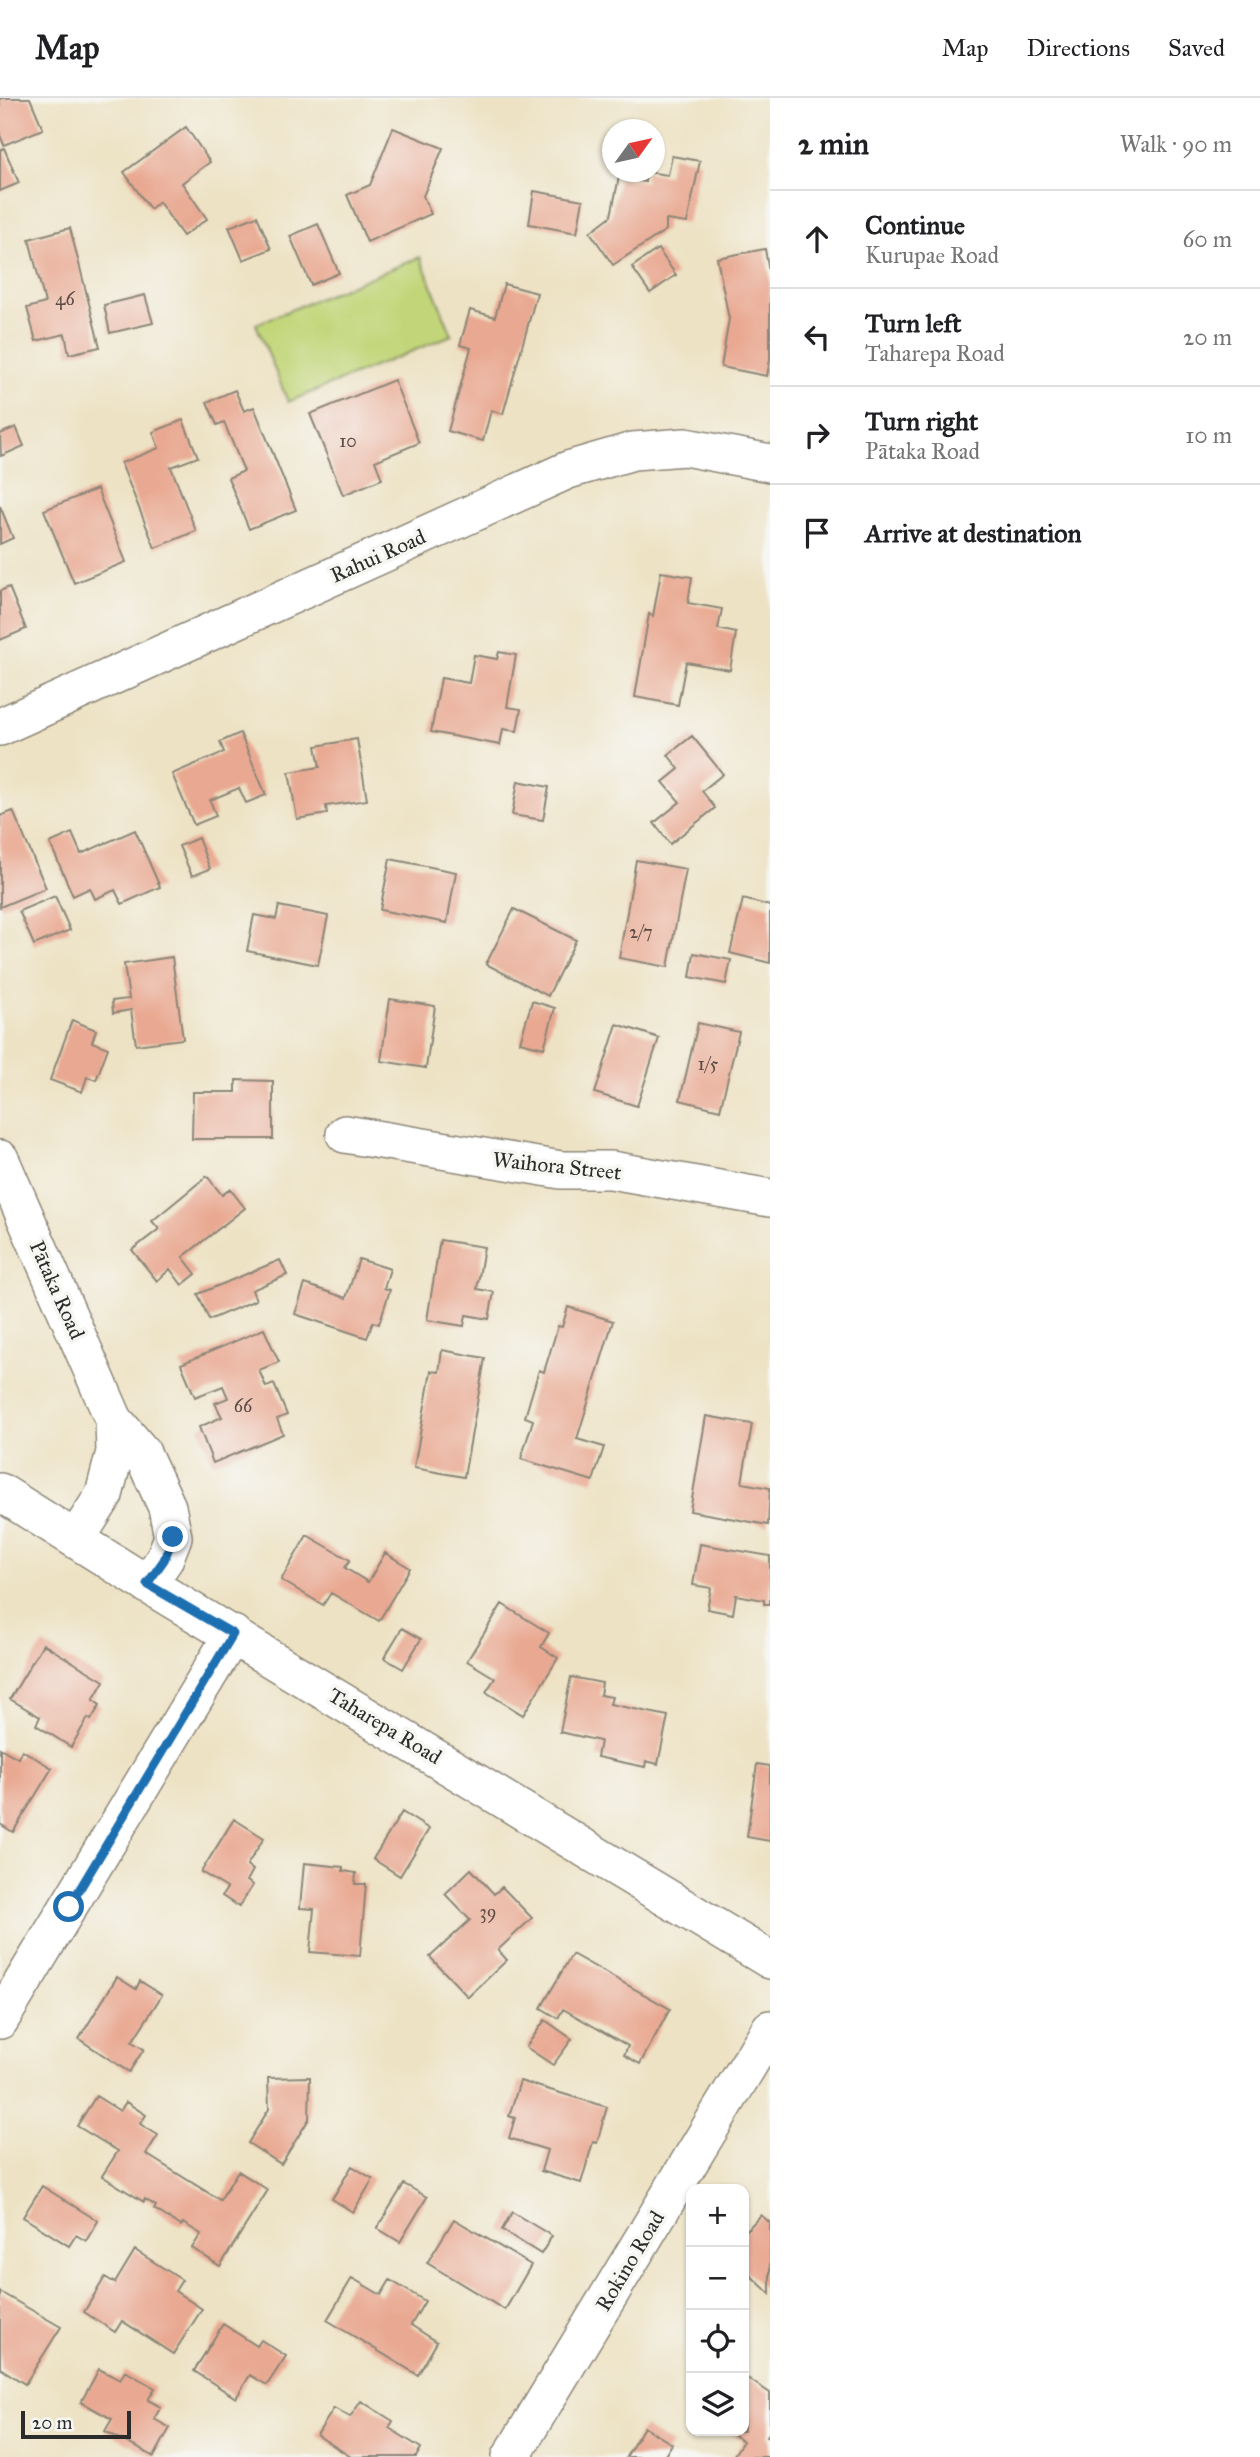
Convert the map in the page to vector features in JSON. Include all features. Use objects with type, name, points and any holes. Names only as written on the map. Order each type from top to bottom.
[{"type":"street","name":"Rahui Road","points":[[0,727],[568,470],[633,451],[685,447],[770,463]]},
{"type":"street","name":"Waihora Street","points":[[345,1134],[561,1170],[611,1170],[770,1198]]},
{"type":"street","name":"Pātaka Road","points":[[0,1159],[114,1420],[142,1453],[167,1507],[173,1537],[164,1560],[147,1584]]},
{"type":"street","name":"Pātaka Road","points":[[76,1539],[104,1495],[115,1452],[114,1420]]},
{"type":"street","name":"Taharepa Road","points":[[0,1492],[147,1584],[770,1960]]},
{"type":"street","points":[[0,2020],[233,1634]]},
{"type":"street","name":"Rokino Road","points":[[511,2457],[770,2029]]},
{"type":"green space","points":[[420,257],[452,335],[288,402],[256,324]]},
{"type":"building","points":[[0,98],[30,98],[43,129],[4,145],[0,135]]},
{"type":"building","points":[[186,127],[210,162],[182,183],[207,219],[183,236],[159,202],[150,209],[124,172]]},
{"type":"building","points":[[393,128],[443,148],[423,196],[431,214],[367,242],[347,195],[370,185]]},
{"type":"building","points":[[4,148],[19,183],[0,191],[0,150]]},
{"type":"building","points":[[672,156],[700,161],[687,223],[666,220],[666,230],[613,265],[590,232],[611,216],[618,182],[665,182],[665,175],[668,175]]},
{"type":"building","points":[[534,191],[583,200],[577,233],[529,224]]},
{"type":"building","points":[[257,216],[271,249],[243,260],[229,227]]},
{"type":"building","points":[[318,224],[339,273],[311,285],[290,236]]},
{"type":"building","points":[[70,228],[100,347],[69,354],[65,334],[36,341],[27,308],[45,303],[29,239]]},
{"type":"building","points":[[658,249],[676,275],[650,293],[632,267]]},
{"type":"building","points":[[765,249],[770,278],[770,360],[767,376],[721,367],[729,319],[717,258]]},
{"type":"building","points":[[504,284],[537,293],[503,414],[491,410],[483,441],[448,431],[471,348],[460,345],[470,310],[495,317]]},
{"type":"building","points":[[145,295],[153,323],[110,333],[104,305]]},
{"type":"building","points":[[394,380],[419,443],[375,461],[382,479],[343,495],[310,414]]},
{"type":"building","points":[[235,390],[244,411],[254,407],[296,510],[249,529],[228,478],[244,471],[224,422],[217,425],[207,402]]},
{"type":"building","points":[[183,420],[198,457],[171,467],[196,531],[155,548],[121,463],[159,448],[153,432]]},
{"type":"building","points":[[16,427],[24,446],[1,456],[0,434]]},
{"type":"building","points":[[97,489],[126,562],[74,583],[44,510]]},
{"type":"building","points":[[0,506],[13,538],[0,544]]},
{"type":"building","points":[[661,572],[692,577],[688,603],[722,609],[718,629],[736,633],[730,670],[686,662],[678,705],[635,697],[649,614],[653,616]]},
{"type":"building","points":[[9,587],[26,629],[0,640],[0,591]]},
{"type":"building","points":[[499,652],[516,655],[507,707],[521,709],[517,731],[503,729],[500,745],[431,732],[441,678],[469,683],[474,655],[497,659]]},
{"type":"building","points":[[240,733],[266,795],[246,803],[239,788],[210,800],[216,816],[194,825],[172,774],[224,752],[220,742]]},
{"type":"building","points":[[692,736],[723,774],[702,791],[715,808],[670,844],[654,823],[680,802],[663,782],[679,769],[668,755]]},
{"type":"building","points":[[357,739],[367,800],[326,806],[327,814],[297,819],[289,772],[320,767],[316,746]]},
{"type":"building","points":[[518,781],[549,787],[543,820],[512,815]]},
{"type":"building","points":[[13,811],[46,888],[0,907],[0,816]]},
{"type":"building","points":[[135,830],[160,887],[122,904],[115,890],[95,899],[90,888],[73,896],[50,843],[72,833],[81,854]]},
{"type":"building","points":[[198,838],[210,869],[192,876],[179,846]]},
{"type":"building","points":[[390,859],[456,872],[447,923],[380,910]]},
{"type":"building","points":[[636,860],[686,869],[668,967],[619,958]]},
{"type":"building","points":[[55,896],[70,930],[34,945],[19,911]]},
{"type":"building","points":[[743,899],[770,906],[770,963],[730,953]]},
{"type":"building","points":[[279,906],[328,916],[318,965],[247,951],[254,915],[276,919]]},
{"type":"building","points":[[514,909],[576,940],[548,996],[486,964]]},
{"type":"building","points":[[694,953],[731,960],[726,984],[690,977]]},
{"type":"building","points":[[172,957],[183,1039],[136,1045],[131,1010],[113,1013],[112,1001],[129,999],[124,964]]},
{"type":"building","points":[[390,999],[435,1006],[426,1068],[381,1061]]},
{"type":"building","points":[[532,1001],[555,1008],[544,1048],[520,1042]]},
{"type":"building","points":[[72,1020],[96,1030],[92,1042],[108,1048],[96,1080],[87,1077],[82,1092],[50,1080]]},
{"type":"building","points":[[698,1023],[739,1032],[720,1110],[680,1100]]},
{"type":"building","points":[[617,1024],[659,1038],[637,1106],[595,1093]]},
{"type":"building","points":[[236,1080],[273,1081],[273,1139],[192,1139],[193,1092],[236,1092]]},
{"type":"building","points":[[207,1176],[222,1195],[230,1189],[245,1208],[183,1257],[196,1274],[182,1285],[170,1269],[157,1281],[132,1250],[159,1229],[152,1221]]},
{"type":"building","points":[[440,1240],[484,1247],[477,1289],[494,1292],[489,1319],[466,1315],[464,1326],[427,1320]]},
{"type":"building","points":[[359,1259],[390,1269],[384,1288],[390,1290],[379,1324],[373,1322],[367,1338],[295,1314],[305,1284],[346,1298]]},
{"type":"building","points":[[280,1260],[287,1275],[252,1290],[256,1300],[209,1320],[198,1294]]},
{"type":"building","points":[[568,1307],[613,1321],[577,1439],[604,1447],[593,1481],[521,1459],[533,1420],[525,1417],[539,1370],[544,1372],[558,1326],[562,1327]]},
{"type":"building","points":[[264,1329],[279,1362],[259,1370],[266,1387],[274,1384],[287,1415],[277,1419],[283,1434],[213,1463],[199,1427],[222,1417],[215,1403],[228,1398],[223,1386],[195,1397],[181,1364]]},
{"type":"building","points":[[442,1350],[485,1358],[464,1477],[414,1468],[431,1371],[439,1372]]},
{"type":"building","points":[[706,1416],[752,1424],[742,1483],[770,1488],[768,1525],[690,1511]]},
{"type":"building","points":[[307,1535],[350,1560],[345,1568],[368,1582],[385,1553],[410,1568],[379,1621],[331,1593],[323,1605],[281,1580]]},
{"type":"building","points":[[700,1544],[770,1556],[770,1604],[764,1604],[764,1600],[736,1595],[733,1614],[707,1609],[711,1588],[693,1585]]},
{"type":"building","points":[[502,1604],[549,1633],[541,1647],[558,1658],[523,1715],[486,1692],[495,1678],[467,1661]]},
{"type":"building","points":[[402,1628],[421,1639],[403,1669],[384,1658]]},
{"type":"building","points":[[43,1644],[104,1681],[93,1700],[100,1705],[91,1720],[88,1718],[71,1747],[36,1725],[40,1717],[10,1699]]},
{"type":"building","points":[[571,1677],[602,1683],[600,1695],[612,1697],[610,1704],[668,1716],[658,1764],[646,1761],[645,1767],[597,1757],[600,1741],[560,1732]]},
{"type":"building","points":[[0,1748],[18,1758],[22,1750],[52,1768],[13,1832],[0,1824]]},
{"type":"building","points":[[757,1764],[770,1766],[770,1841],[747,1837]]},
{"type":"building","points":[[402,1812],[429,1829],[400,1876],[373,1859]]},
{"type":"building","points":[[234,1819],[264,1838],[247,1865],[253,1870],[247,1881],[253,1885],[239,1907],[222,1896],[227,1888],[201,1872]]},
{"type":"building","points":[[304,1863],[343,1867],[343,1871],[356,1873],[355,1884],[366,1884],[360,1956],[310,1952],[314,1909],[300,1908]]},
{"type":"building","points":[[471,1869],[494,1894],[502,1887],[532,1918],[498,1950],[507,1960],[468,1997],[430,1957],[470,1920],[445,1894]]},
{"type":"building","points":[[572,1954],[670,2009],[640,2064],[624,2055],[628,2046],[563,2009],[558,2018],[541,2008]]},
{"type":"building","points":[[117,1977],[136,1989],[140,1981],[162,1995],[132,2042],[144,2049],[129,2072],[79,2039]]},
{"type":"building","points":[[545,2020],[572,2039],[553,2065],[526,2047]]},
{"type":"building","points":[[310,2077],[309,2119],[281,2164],[248,2143],[269,2109],[268,2078]]},
{"type":"building","points":[[520,2081],[607,2107],[597,2143],[593,2142],[581,2183],[541,2171],[547,2150],[509,2138],[515,2118],[509,2116]]},
{"type":"building","points":[[96,2096],[120,2111],[126,2102],[146,2115],[140,2124],[158,2135],[146,2154],[220,2200],[238,2171],[268,2190],[220,2266],[192,2248],[201,2234],[183,2223],[181,2226],[154,2209],[156,2206],[145,2199],[144,2202],[102,2176],[118,2151],[77,2126]]},
{"type":"building","points":[[352,2166],[373,2179],[353,2212],[332,2199]]},
{"type":"building","points":[[404,2184],[427,2197],[400,2242],[377,2228]]},
{"type":"building","points":[[42,2186],[98,2221],[86,2241],[76,2235],[69,2246],[23,2217]]},
{"type":"building","points":[[512,2212],[552,2236],[541,2254],[502,2230]]},
{"type":"building","points":[[761,2215],[770,2223],[770,2294],[749,2274],[749,2228]]},
{"type":"building","points":[[454,2219],[531,2265],[505,2310],[427,2263]]},
{"type":"building","points":[[135,2250],[182,2280],[175,2291],[202,2309],[173,2354],[122,2321],[115,2332],[84,2312],[105,2277],[115,2283]]},
{"type":"building","points":[[352,2278],[381,2295],[390,2280],[425,2301],[411,2325],[437,2342],[418,2375],[327,2320]]},
{"type":"building","points":[[0,2292],[61,2327],[25,2384],[0,2368]]},
{"type":"building","points":[[223,2324],[257,2346],[261,2340],[286,2356],[267,2385],[250,2375],[236,2398],[194,2371]]},
{"type":"building","points":[[99,2369],[120,2380],[125,2371],[155,2388],[148,2400],[161,2407],[154,2419],[170,2428],[154,2457],[105,2431],[112,2419],[81,2402]]},
{"type":"building","points":[[749,2379],[770,2393],[770,2432],[767,2436],[770,2438],[769,2457],[737,2457],[734,2455],[743,2441],[735,2436],[749,2436]]},
{"type":"building","points":[[361,2401],[393,2421],[389,2428],[421,2448],[416,2457],[351,2457],[317,2435],[334,2408],[350,2417]]},
{"type":"building","points":[[644,2427],[672,2444],[664,2457],[626,2457]]},
{"type":"route","points":[[69,1907],[233,1634],[147,1584],[164,1560],[173,1537]]}]
